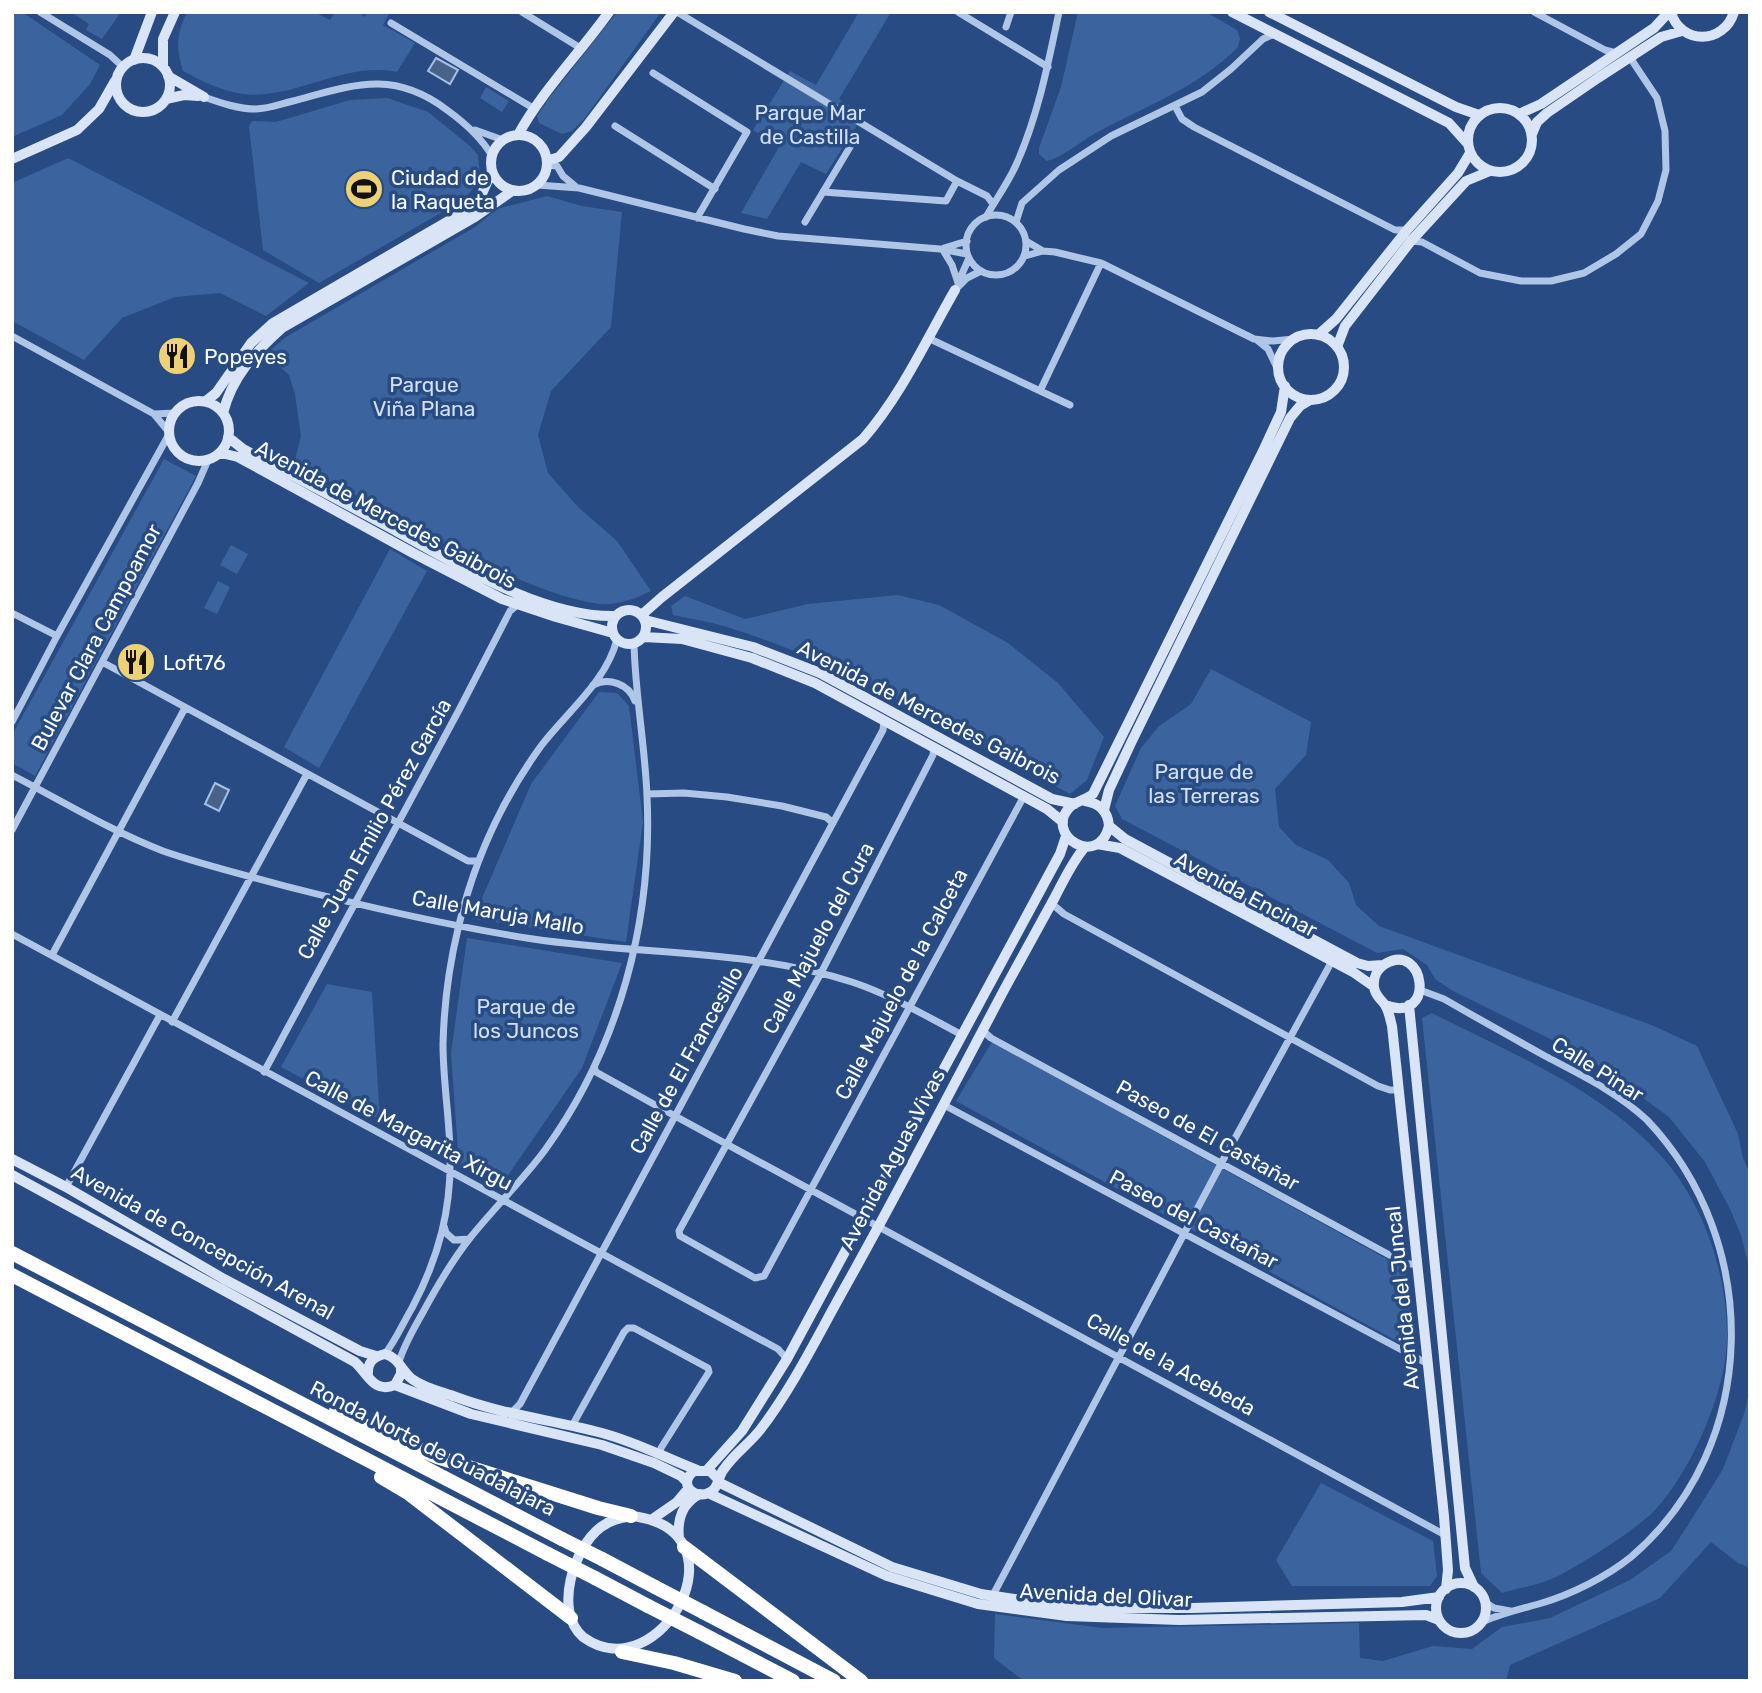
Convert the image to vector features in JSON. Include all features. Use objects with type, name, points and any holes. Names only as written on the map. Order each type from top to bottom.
[{"type":"highway","name":"Ronda Norte de Guadalajara","points":[[12,1254],[834,1681]]},
{"type":"highway","name":"Ronda Norte de Guadalajara","points":[[12,1275],[793,1681]]},
{"type":"highway","points":[[265,1384],[313,1401],[437,1457],[631,1516]]},
{"type":"highway","points":[[222,1385],[277,1420],[408,1493],[571,1618]]},
{"type":"highway","points":[[681,1543],[861,1681]]},
{"type":"highway","points":[[622,1652],[735,1681]]},
{"type":"street","points":[[40,12],[110,55],[123,67]]},
{"type":"street","points":[[134,60],[152,12]]},
{"type":"street","points":[[115,81],[121,102],[129,109],[144,113],[158,108],[166,99],[170,87],[165,71],[163,39],[175,12]]},
{"type":"street","points":[[522,12],[582,49]]},
{"type":"street","points":[[519,135],[533,108],[609,12]]},
{"type":"street","points":[[547,163],[559,157],[586,127],[676,12],[957,181],[987,196],[993,204]]},
{"type":"street","points":[[958,12],[1048,67]]},
{"type":"street","points":[[1006,27],[1011,12]]},
{"type":"street","points":[[986,217],[1000,195],[1030,130],[1048,67],[1059,12]]},
{"type":"street","points":[[1232,12],[1272,35],[1449,123],[1469,148],[1475,161],[1490,171]]},
{"type":"street","points":[[1269,12],[1287,17],[1456,107],[1479,115]]},
{"type":"street","points":[[1534,12],[1605,50],[1617,53]]},
{"type":"street","points":[[1520,114],[1541,104],[1617,53],[1670,12],[1682,31],[1700,38],[1717,34],[1728,26],[1734,12]]},
{"type":"street","points":[[391,23],[533,108]]},
{"type":"street","points":[[1337,347],[1346,325],[1409,235],[1466,181],[1490,171],[1511,170],[1521,164],[1529,154],[1537,122],[1547,113],[1661,37],[1682,31]]},
{"type":"street","points":[[1016,222],[1022,203],[1059,170],[1111,136],[1175,106],[1215,83],[1252,48],[1272,35]]},
{"type":"street","points":[[1175,106],[1182,119],[1194,127],[1480,273],[1521,281],[1551,281],[1584,273],[1616,254],[1641,234],[1658,201],[1666,170],[1665,131],[1657,98],[1633,62],[1632,55]]},
{"type":"street","points":[[99,109],[123,67],[134,60],[149,58],[204,97],[229,106],[261,109],[360,84],[386,83],[415,90],[435,101],[471,129],[492,156]]},
{"type":"street","points":[[653,73],[747,132],[697,218]]},
{"type":"street","points":[[166,99],[184,95],[204,97]]},
{"type":"street","points":[[12,159],[77,130],[99,109],[112,102],[121,102]]},
{"type":"street","points":[[1318,335],[1336,319],[1409,235],[1458,173],[1469,148],[1472,123],[1479,115],[1486,110],[1504,108],[1520,114],[1532,134]]},
{"type":"street","points":[[615,126],[715,189]]},
{"type":"street","points":[[471,129],[503,140],[519,135],[537,142],[544,151],[547,163],[545,174],[537,185],[525,191],[512,191],[502,186],[492,171]]},
{"type":"street","points":[[805,222],[856,137]]},
{"type":"street","points":[[155,414],[175,413],[191,403],[206,401],[216,393],[251,343],[272,323],[469,209],[481,196],[492,171],[492,156],[503,140]]},
{"type":"street","points":[[547,163],[557,166],[568,181],[579,188]]},
{"type":"street","points":[[823,192],[946,201],[957,181]]},
{"type":"street","points":[[537,185],[579,188],[778,236],[942,249],[968,256],[981,271],[996,275],[1005,274],[1022,261],[1026,241],[1016,222],[1000,214],[986,217],[974,226],[967,241],[968,256],[956,287],[914,367],[886,412],[850,451],[640,616]]},
{"type":"street","points":[[12,336],[155,414],[168,433],[174,449],[185,457],[208,460],[221,453],[228,437],[223,413],[232,388],[259,349],[282,328],[475,217],[512,191]]},
{"type":"street","points":[[1000,195],[1000,214]]},
{"type":"street","points":[[942,249],[967,241]]},
{"type":"street","points":[[1026,241],[1043,251]]},
{"type":"street","points":[[942,249],[952,265],[956,287]]},
{"type":"street","points":[[1025,256],[1043,251],[1101,263],[1257,340],[1268,349],[1284,386],[1281,412],[1230,527],[1126,740],[1093,794],[1065,815],[1063,822],[1066,836],[1071,842],[1085,847],[1097,844],[1107,833],[1109,825],[1104,810],[1126,740]]},
{"type":"street","points":[[1040,391],[1101,263]]},
{"type":"street","points":[[956,287],[981,271]]},
{"type":"street","points":[[1230,527],[1290,418],[1300,406],[1331,392],[1340,382],[1344,367],[1337,347],[1325,337],[1304,335],[1294,339],[1257,340]]},
{"type":"street","points":[[928,338],[1070,405]]},
{"type":"street","points":[[1278,370],[1282,352],[1294,339]]},
{"type":"street","points":[[1284,386],[1297,397],[1310,400]]},
{"type":"street","points":[[206,401],[223,413]]},
{"type":"street","points":[[168,433],[175,413]]},
{"type":"street","name":"Bulevar Clara Campoamor","points":[[12,722],[168,433]]},
{"type":"street","name":"Avenida de Mercedes Gaibrois","points":[[228,437],[243,449],[506,589],[559,607],[616,617]]},
{"type":"street","name":"Avenida de Mercedes Gaibrois","points":[[221,453],[238,457],[413,553],[517,605],[615,636]]},
{"type":"street","name":"Bulevar Clara Campoamor","points":[[12,830],[104,663],[208,460]]},
{"type":"street","name":"Calle Juan Emilio Pérez García","points":[[264,1072],[510,611],[517,605]]},
{"type":"street","points":[[640,616],[622,612],[616,617],[612,627],[615,636],[611,657],[540,748],[502,810],[478,861],[450,962],[443,1044],[450,1171],[444,1225],[435,1261],[416,1300],[381,1355],[370,1361],[368,1376],[375,1386],[383,1388],[395,1385],[471,1414],[602,1445],[681,1476],[692,1493],[704,1494]]},
{"type":"street","points":[[12,613],[57,636]]},
{"type":"street","points":[[395,1385],[399,1380],[400,1365],[430,1298],[469,1239],[546,1149],[593,1067],[623,992],[635,950],[648,852],[647,794],[638,712],[638,640],[646,629],[640,616]]},
{"type":"street","name":"Avenida de Mercedes Gaibrois","points":[[640,616],[753,647],[820,673],[1052,799],[1080,802]]},
{"type":"street","points":[[615,636],[623,643],[638,640]]},
{"type":"street","name":"Avenida de Mercedes Gaibrois","points":[[638,640],[682,639],[752,658],[815,683],[1047,808],[1063,822]]},
{"type":"street","points":[[104,663],[398,824],[468,861],[478,861]]},
{"type":"street","points":[[591,686],[601,681],[622,685],[633,695],[638,712]]},
{"type":"street","points":[[52,955],[185,708]]},
{"type":"street","name":"Calle de El Francesillo","points":[[511,1413],[520,1404],[760,961],[883,730],[884,720]]},
{"type":"street","name":"Calle Majuelo del Cura","points":[[810,1189],[764,1276],[754,1278],[679,1234],[821,973],[933,755],[934,746]]},
{"type":"street","points":[[173,1022],[307,774]]},
{"type":"street","name":"Calle Maruja Mallo","points":[[12,775],[119,831],[174,854],[251,877],[458,926],[564,943],[760,961],[821,973],[879,992],[962,1035]]},
{"type":"street","points":[[647,794],[684,793],[741,799],[812,813],[826,817],[833,823]]},
{"type":"street","name":"Calle Majuelo de la Calceta","points":[[810,1189],[1024,796]]},
{"type":"street","points":[[1080,802],[1092,802],[1104,810]]},
{"type":"street","name":"Avenida Encinar","points":[[1109,825],[1125,839],[1337,953],[1368,966],[1384,965]]},
{"type":"street","name":"Avenida Aguas Vivas","points":[[702,1470],[742,1431],[787,1359],[1060,854],[1066,836]]},
{"type":"street","name":"Avenida Encinar","points":[[1097,844],[1120,848],[1332,961],[1373,986]]},
{"type":"street","name":"Avenida Aguas Vivas","points":[[718,1480],[726,1465],[774,1413],[879,1227],[1051,903],[1085,847]]},
{"type":"street","points":[[1051,903],[1064,914],[1378,1086],[1399,1090]]},
{"type":"street","name":"Calle de Margarita Xirgu","points":[[12,934],[778,1349],[787,1359]]},
{"type":"street","points":[[993,1595],[1118,1355],[1332,961]]},
{"type":"street","points":[[1397,961],[1411,965],[1419,976],[1420,990],[1409,1005],[1393,1008],[1385,1005],[1375,993],[1374,978],[1384,965],[1397,961]]},
{"type":"street","name":"Calle Pinar","points":[[1420,990],[1444,999],[1619,1097],[1671,1144],[1691,1171],[1710,1202],[1726,1243]]},
{"type":"street","name":"Avenida del Juncal","points":[[1385,1005],[1392,1026],[1445,1535],[1448,1570],[1442,1593]]},
{"type":"street","name":"Avenida del Juncal","points":[[1409,1005],[1465,1568],[1474,1587]]},
{"type":"street","points":[[66,1187],[160,1015]]},
{"type":"street","name":"Paseo de El Castañar","points":[[983,1031],[991,1038],[1405,1264],[1418,1264]]},
{"type":"street","name":"Calle de la Acebeda","points":[[593,1067],[596,1072],[675,1116],[1445,1535]]},
{"type":"street","name":"Paseo del Castañar","points":[[944,1105],[1428,1364]]},
{"type":"street","name":"Avenida de Concepción Arenal","points":[[12,1159],[66,1187],[223,1279],[360,1352],[381,1355]]},
{"type":"street","name":"Avenida de Concepción Arenal","points":[[12,1175],[355,1362],[368,1376]]},
{"type":"street","points":[[444,1225],[446,1233],[454,1240],[469,1239]]},
{"type":"street","points":[[1734,1274],[1736,1284]]},
{"type":"street","points":[[572,1426],[624,1332],[628,1328],[634,1328],[708,1368],[709,1372],[661,1448],[660,1454]]},
{"type":"street","points":[[1739,1355],[1740,1334]]},
{"type":"street","points":[[381,1355],[400,1365],[414,1380],[460,1399],[605,1434],[713,1472],[718,1480],[716,1488],[691,1500],[677,1524],[689,1571],[688,1584],[679,1613],[668,1630],[634,1650],[622,1652],[594,1645],[581,1636],[571,1618],[567,1602],[568,1588],[581,1553],[601,1527],[616,1518],[631,1516],[663,1524],[681,1543]]},
{"type":"street","points":[[1482,1622],[1486,1604],[1474,1587],[1459,1584],[1442,1593],[1436,1609],[1439,1620],[1450,1630],[1464,1633],[1482,1622],[1576,1590],[1629,1559],[1642,1547],[1672,1516],[1710,1460],[1736,1381]]},
{"type":"street","points":[[651,1520],[677,1502],[691,1473],[702,1470]]},
{"type":"street","name":"Avenida del Olivar","points":[[718,1480],[765,1507],[892,1567],[993,1595],[1074,1608],[1402,1602],[1442,1593]]},
{"type":"street","name":"Avenida del Olivar","points":[[704,1494],[887,1576],[978,1604],[1067,1616],[1179,1619],[1426,1615],[1439,1620]]},
{"type":"street","points":[[1486,1604],[1511,1611]]},
{"type":"green space","points":[[12,12],[22,12],[100,65],[90,84],[62,115],[12,137]]},
{"type":"green space","points":[[71,12],[121,12],[102,39],[86,30],[89,24]]},
{"type":"green space","points":[[187,12],[314,12],[330,20],[335,12],[358,12],[365,17],[367,12],[390,12],[383,25],[415,43],[397,72],[358,72],[282,92],[235,93],[183,71],[178,41]]},
{"type":"green space","points":[[617,12],[661,12],[585,118],[572,131],[562,134],[539,123],[537,116],[550,97]]},
{"type":"green space","name":"Parque Mar de Castilla","points":[[859,12],[891,12],[839,99],[864,114],[826,174],[801,162],[767,219],[741,213],[779,147],[753,130],[790,71],[816,85]]},
{"type":"green space","points":[[1078,12],[1206,12],[1237,30],[1240,39],[1238,47],[1205,75],[1047,161],[1039,154],[1039,148],[1061,87]]},
{"type":"green space","points":[[486,87],[509,101],[502,112],[480,98]]},
{"type":"green space","name":"Ciudad de la Raqueta","points":[[387,98],[428,112],[470,146],[478,155],[480,179],[465,199],[319,283],[263,250],[249,126],[252,121],[276,122],[350,100]]},
{"type":"green space","points":[[68,158],[309,283],[266,316],[220,293],[175,297],[122,318],[84,360],[12,321],[12,183]]},
{"type":"green space","name":"Parque Viña Plana","points":[[547,196],[582,206],[622,212],[611,327],[551,391],[538,435],[548,473],[578,507],[617,541],[651,591],[613,604],[591,603],[566,596],[502,572],[294,464],[301,436],[295,394],[289,375],[266,354],[286,337],[475,227],[497,209]]},
{"type":"green space","points":[[164,459],[196,476],[35,776],[12,763],[12,735]]},
{"type":"green space","points":[[231,545],[248,554],[237,574],[220,565]]},
{"type":"green space","points":[[390,549],[427,571],[319,768],[284,747]]},
{"type":"green space","points":[[218,581],[230,587],[217,614],[204,608]]},
{"type":"green space","points":[[898,595],[939,605],[1008,643],[1058,683],[1104,737],[1087,780],[1070,794],[861,681],[774,643],[723,626],[673,615],[671,606],[685,596],[745,619],[808,604]]},
{"type":"green space","name":"Parque de las Terreras","points":[[1211,669],[1311,722],[1306,755],[1275,789],[1279,827],[1296,845],[1328,860],[1349,883],[1356,905],[1379,926],[1654,1026],[1697,1046],[1738,1134],[1743,1158],[1750,1174],[1750,1271],[1741,1235],[1705,1162],[1669,1117],[1589,1058],[1453,991],[1435,979],[1427,965],[1403,949],[1377,953],[1122,819],[1115,806],[1141,748],[1159,726],[1191,704]]},
{"type":"green space","name":"Parque de los Juncos","points":[[599,692],[617,693],[629,706],[643,822],[626,942],[473,919],[531,784]]},
{"type":"green space","name":"Parque de los Juncos","points":[[467,938],[622,963],[582,1068],[502,1184],[459,1165],[451,1053]]},
{"type":"green space","points":[[327,984],[372,992],[380,1120],[281,1067]]},
{"type":"green space","points":[[1432,1013],[1525,1059],[1585,1093],[1614,1113],[1664,1159],[1691,1198],[1711,1242],[1726,1313],[1725,1358],[1714,1405],[1694,1453],[1668,1494],[1655,1510],[1635,1527],[1581,1563],[1552,1579],[1502,1593],[1481,1573],[1422,1018]]},
{"type":"green space","points":[[992,1042],[1405,1269],[1415,1351],[956,1101]]},
{"type":"green space","points":[[1750,1388],[1750,1568],[1738,1563],[1711,1542],[1660,1598],[1510,1665],[1506,1681],[1024,1681],[994,1658],[995,1614],[1102,1628],[1359,1623],[1360,1658],[1383,1661],[1433,1646],[1472,1649],[1502,1627],[1550,1618],[1630,1580],[1671,1551],[1723,1469],[1744,1414]]},
{"type":"green space","points":[[1321,1483],[1433,1541],[1437,1576],[1430,1586],[1292,1586],[1276,1560]]},
{"type":"shaded area","points":[[436,58],[458,70],[450,84],[428,71]]},
{"type":"shaded area","points":[[215,783],[229,790],[219,811],[205,804]]},
{"type":"place","name":"Ciudad de la Raqueta","points":[[364,189]]},
{"type":"place","name":"Popeyes","points":[[177,356]]},
{"type":"place","name":"Loft76","points":[[136,662]]}]
